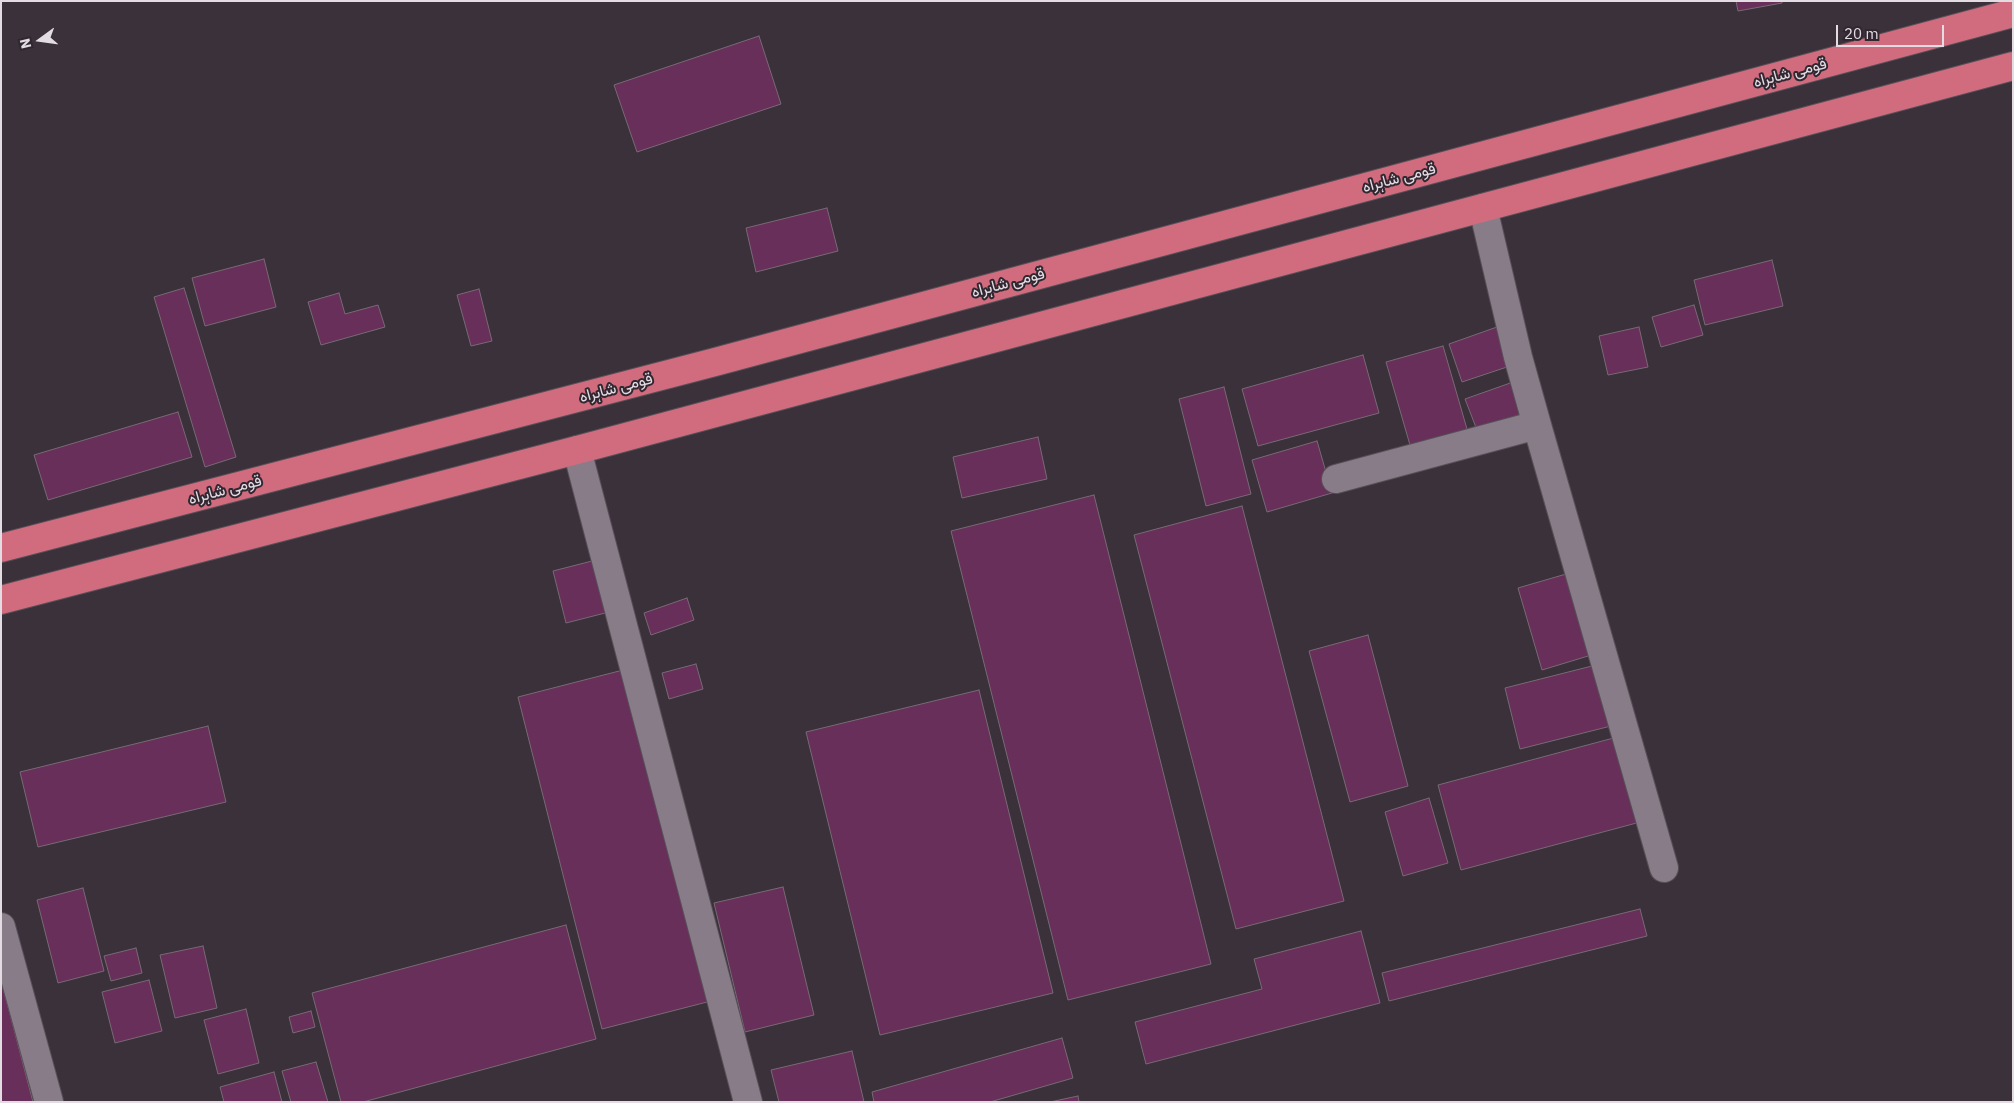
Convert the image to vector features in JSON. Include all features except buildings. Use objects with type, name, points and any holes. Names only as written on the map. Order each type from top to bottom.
[{"type":"highway","name":"قومی شاہراہ","points":[[1,548],[715,362],[2013,13]]},
{"type":"highway","points":[[1,600],[577,450],[2013,66]]},
{"type":"street","points":[[1483,208],[1518,357],[1664,868]]},
{"type":"street","points":[[1336,479],[1537,425]]},
{"type":"street","points":[[577,450],[748,1102]]},
{"type":"street","points":[[1,928],[49,1102]]}]
